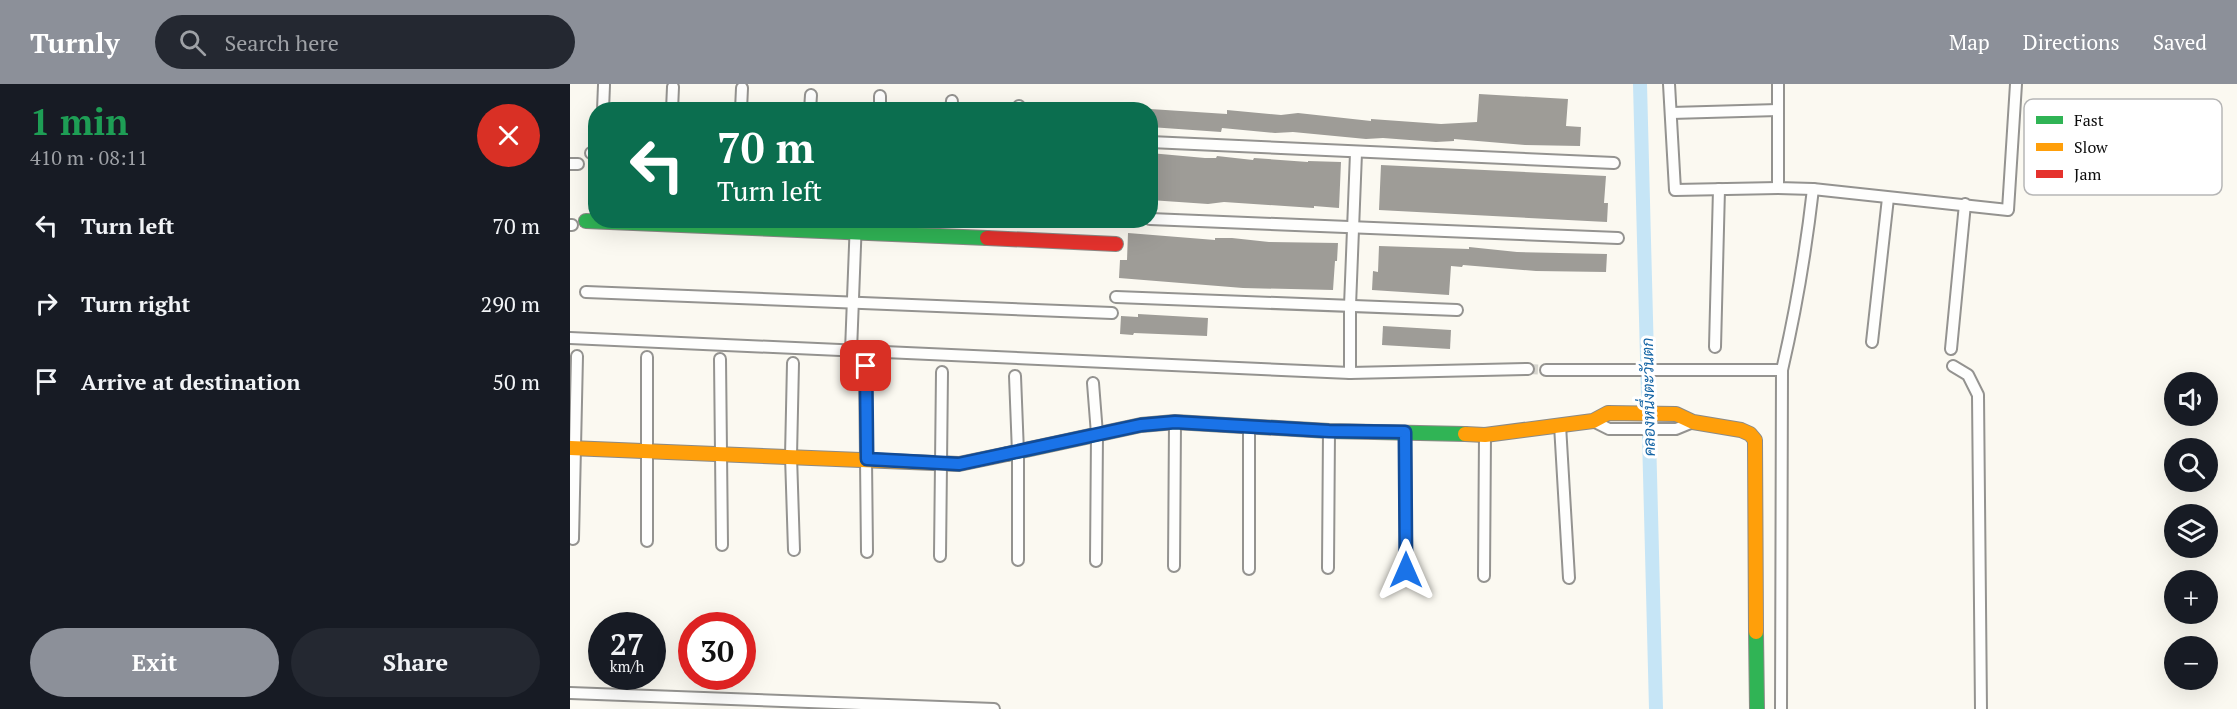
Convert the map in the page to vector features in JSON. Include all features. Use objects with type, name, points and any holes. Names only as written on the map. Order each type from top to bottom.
[{"type":"street","points":[[1669,84],[1675,190],[1813,189],[2008,210],[2016,84]]},
{"type":"street","points":[[1778,84],[1778,188]]},
{"type":"street","points":[[603,102],[604,85]]},
{"type":"street","points":[[672,102],[673,87]]},
{"type":"street","points":[[741,102],[742,88]]},
{"type":"street","points":[[811,95],[811,102]]},
{"type":"street","points":[[880,96],[880,102]]},
{"type":"street","points":[[1671,113],[1778,110]]},
{"type":"street","points":[[1158,142],[1614,163]]},
{"type":"street","points":[[1350,373],[1350,306],[1356,153]]},
{"type":"street","points":[[1715,347],[1719,189]]},
{"type":"street","points":[[1781,709],[1782,370],[1804,262],[1813,189]]},
{"type":"street","points":[[1872,342],[1888,198]]},
{"type":"street","points":[[1951,349],[1965,204]]},
{"type":"street","points":[[1158,219],[1618,238]]},
{"type":"street","points":[[850,351],[856,228]]},
{"type":"street","points":[[871,228],[1116,244]]},
{"type":"street","points":[[586,292],[1112,313]]},
{"type":"street","points":[[1116,297],[1457,310]]},
{"type":"street","points":[[570,338],[1350,373],[1528,369]]},
{"type":"street","points":[[573,539],[573,448],[577,356]]},
{"type":"street","points":[[647,357],[647,541]]},
{"type":"street","points":[[720,359],[722,545]]},
{"type":"street","points":[[794,363],[791,456],[794,550]]},
{"type":"street","points":[[866,366],[867,552]]},
{"type":"street","points":[[1953,366],[1968,375],[1978,395],[1981,709]]},
{"type":"street","points":[[1546,370],[1782,370]]},
{"type":"street","points":[[940,556],[942,372]]},
{"type":"street","points":[[1015,376],[1018,560]]},
{"type":"street","points":[[1093,382],[1097,434],[1096,561]]},
{"type":"street","points":[[573,448],[959,464],[1141,425],[1175,422],[1329,431],[1485,435],[1593,421],[1608,412],[1676,414],[1693,422],[1741,430],[1755,440],[1758,709]]},
{"type":"street","points":[[1593,421],[1609,429],[1676,429],[1693,422]]},
{"type":"street","points":[[1174,566],[1175,422]]},
{"type":"street","points":[[1560,425],[1569,578]]},
{"type":"street","points":[[1249,427],[1249,569]]},
{"type":"street","points":[[1329,431],[1329,568]]},
{"type":"street","points":[[1405,432],[1406,570]]},
{"type":"street","points":[[1484,576],[1485,435]]},
{"type":"street","points":[[570,693],[993,709]]},
{"type":"building","points":[[1479,94],[1568,99],[1566,126],[1581,127],[1580,146],[1525,145],[1454,139],[1454,141],[1436,142],[1366,139],[1222,128],[1221,132],[1158,128],[1158,110],[1227,114],[1227,110],[1281,115],[1298,113],[1371,121],[1371,119],[1441,124],[1477,122]]},
{"type":"building","points":[[1158,154],[1205,158],[1216,158],[1217,156],[1253,160],[1254,158],[1341,162],[1339,208],[1224,202],[1208,204],[1158,201]]},
{"type":"building","points":[[1381,165],[1606,176],[1604,203],[1608,203],[1607,222],[1379,210]]},
{"type":"building","points":[[1128,233],[1215,240],[1215,238],[1232,238],[1269,242],[1338,243],[1333,290],[1243,288],[1119,278],[1120,260],[1127,260]]},
{"type":"building","points":[[1379,246],[1469,249],[1469,247],[1517,252],[1607,254],[1606,272],[1536,271],[1463,265],[1462,267],[1451,266],[1449,295],[1372,290],[1373,271],[1378,272]]},
{"type":"building","points":[[1138,314],[1208,318],[1207,336],[1120,334],[1121,316],[1138,317]]},
{"type":"building","points":[[1383,326],[1451,330],[1450,349],[1382,345]]},
{"type":"waterway","name":"คลองหนึ่งตะวันตก","points":[[1640,84],[1656,709]]},
{"type":"tunnel","points":[[1528,369],[1546,370]]},
{"type":"traffic: fast","points":[[751,228],[987,238]]},
{"type":"traffic: fast","points":[[1007,454],[1141,425],[1175,422],[1329,431],[1465,434]]},
{"type":"traffic: fast","points":[[1756,632],[1757,709]]},
{"type":"traffic: slow","points":[[1465,434],[1485,435],[1593,421],[1608,413],[1676,414],[1693,422],[1741,430],[1750,434],[1755,440],[1756,632]]},
{"type":"traffic: slow","points":[[570,448],[959,464],[1007,454]]},
{"type":"traffic: jam","points":[[987,238],[1116,244]]},
{"type":"route","points":[[866,366],[867,459],[959,464],[1141,425],[1175,422],[1329,431],[1405,432],[1406,570]]}]
